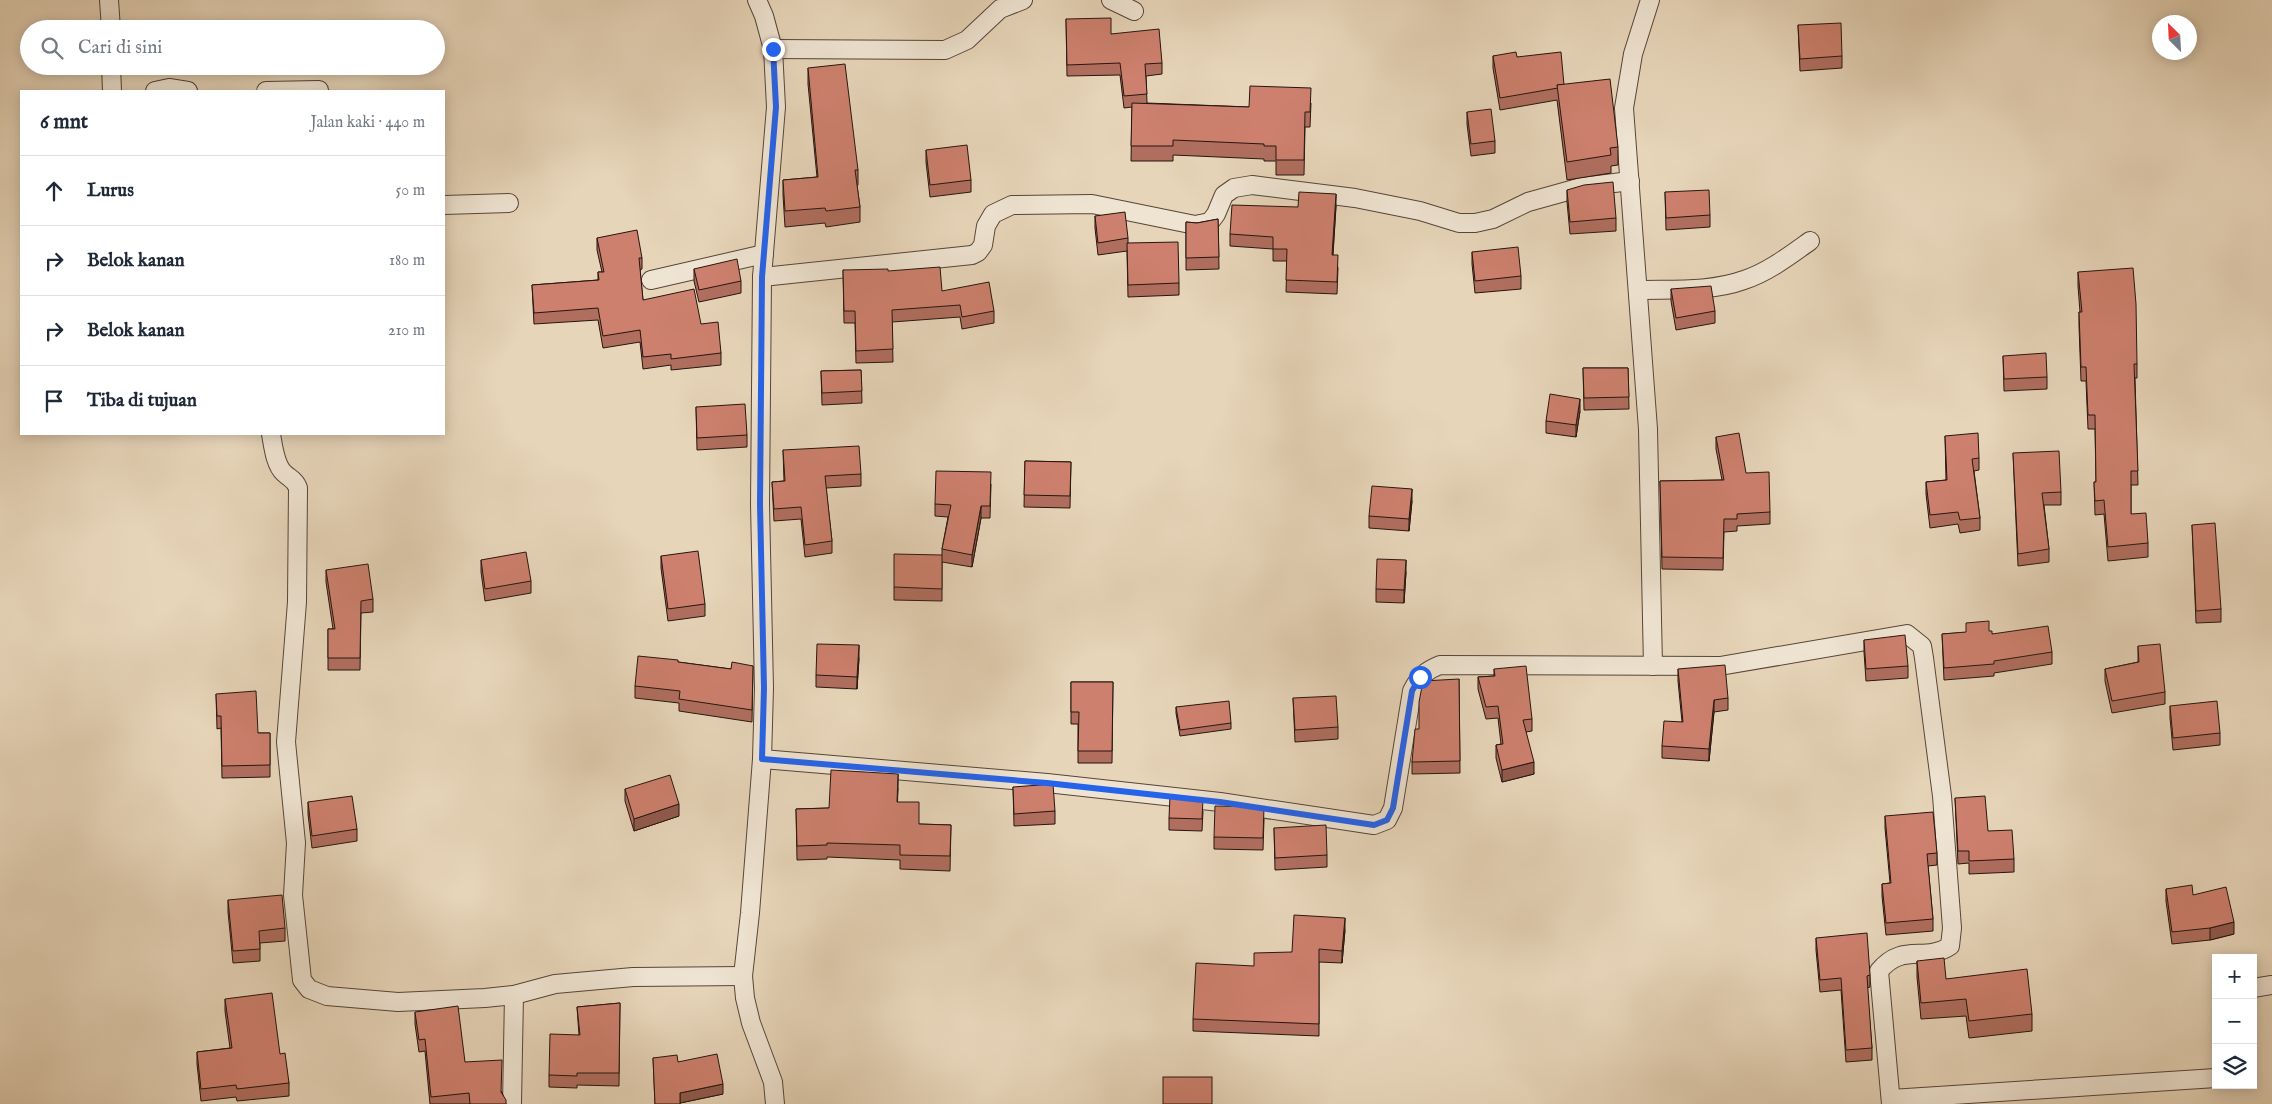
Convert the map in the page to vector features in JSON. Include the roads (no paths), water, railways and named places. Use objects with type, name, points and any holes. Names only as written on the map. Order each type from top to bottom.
[{"type":"street","points":[[109,0],[110,20]]},
{"type":"street","points":[[757,0],[764,16],[773,49],[776,107],[762,277],[760,504],[764,688],[762,759],[750,912],[742,976],[751,1023],[773,1082],[774,1104]]},
{"type":"street","points":[[773,49],[945,50],[967,40],[1000,9],[1023,0]]},
{"type":"street","points":[[1111,0],[1134,11]]},
{"type":"street","points":[[1650,0],[1633,54],[1624,108],[1648,429],[1653,666]]},
{"type":"street","points":[[111,75],[112,90]]},
{"type":"street","points":[[160,90],[170,88],[182,90]]},
{"type":"street","points":[[762,277],[972,255],[978,252],[983,245],[986,226],[994,214],[1012,205],[1092,204],[1195,225],[1210,222],[1216,214],[1224,195],[1229,191],[1234,188],[1252,185],[1355,198],[1420,211],[1458,223],[1475,223],[1493,219],[1528,202],[1582,186],[1630,181]]},
{"type":"street","points":[[445,205],[509,203]]},
{"type":"street","points":[[1638,290],[1708,288],[1744,281],[1783,260],[1810,241]]},
{"type":"street","points":[[651,280],[764,254]]},
{"type":"street","points":[[271,435],[274,453],[283,473],[296,482],[298,488],[296,602],[286,742],[296,843],[293,895],[302,980],[309,989],[327,996],[398,1002],[514,995],[555,984],[633,977],[742,976]]},
{"type":"street","points":[[762,759],[1057,784],[1220,802],[1374,825],[1387,820],[1393,808],[1412,691],[1420,677],[1427,670],[1440,664],[1720,666],[1907,634],[1922,646],[1942,796],[1952,928],[1950,946],[1940,953],[1900,955],[1888,960],[1879,971],[1891,1101],[2212,1078]]},
{"type":"street","points":[[2257,987],[2272,985]]},
{"type":"street","points":[[512,1104],[514,995]]}]
